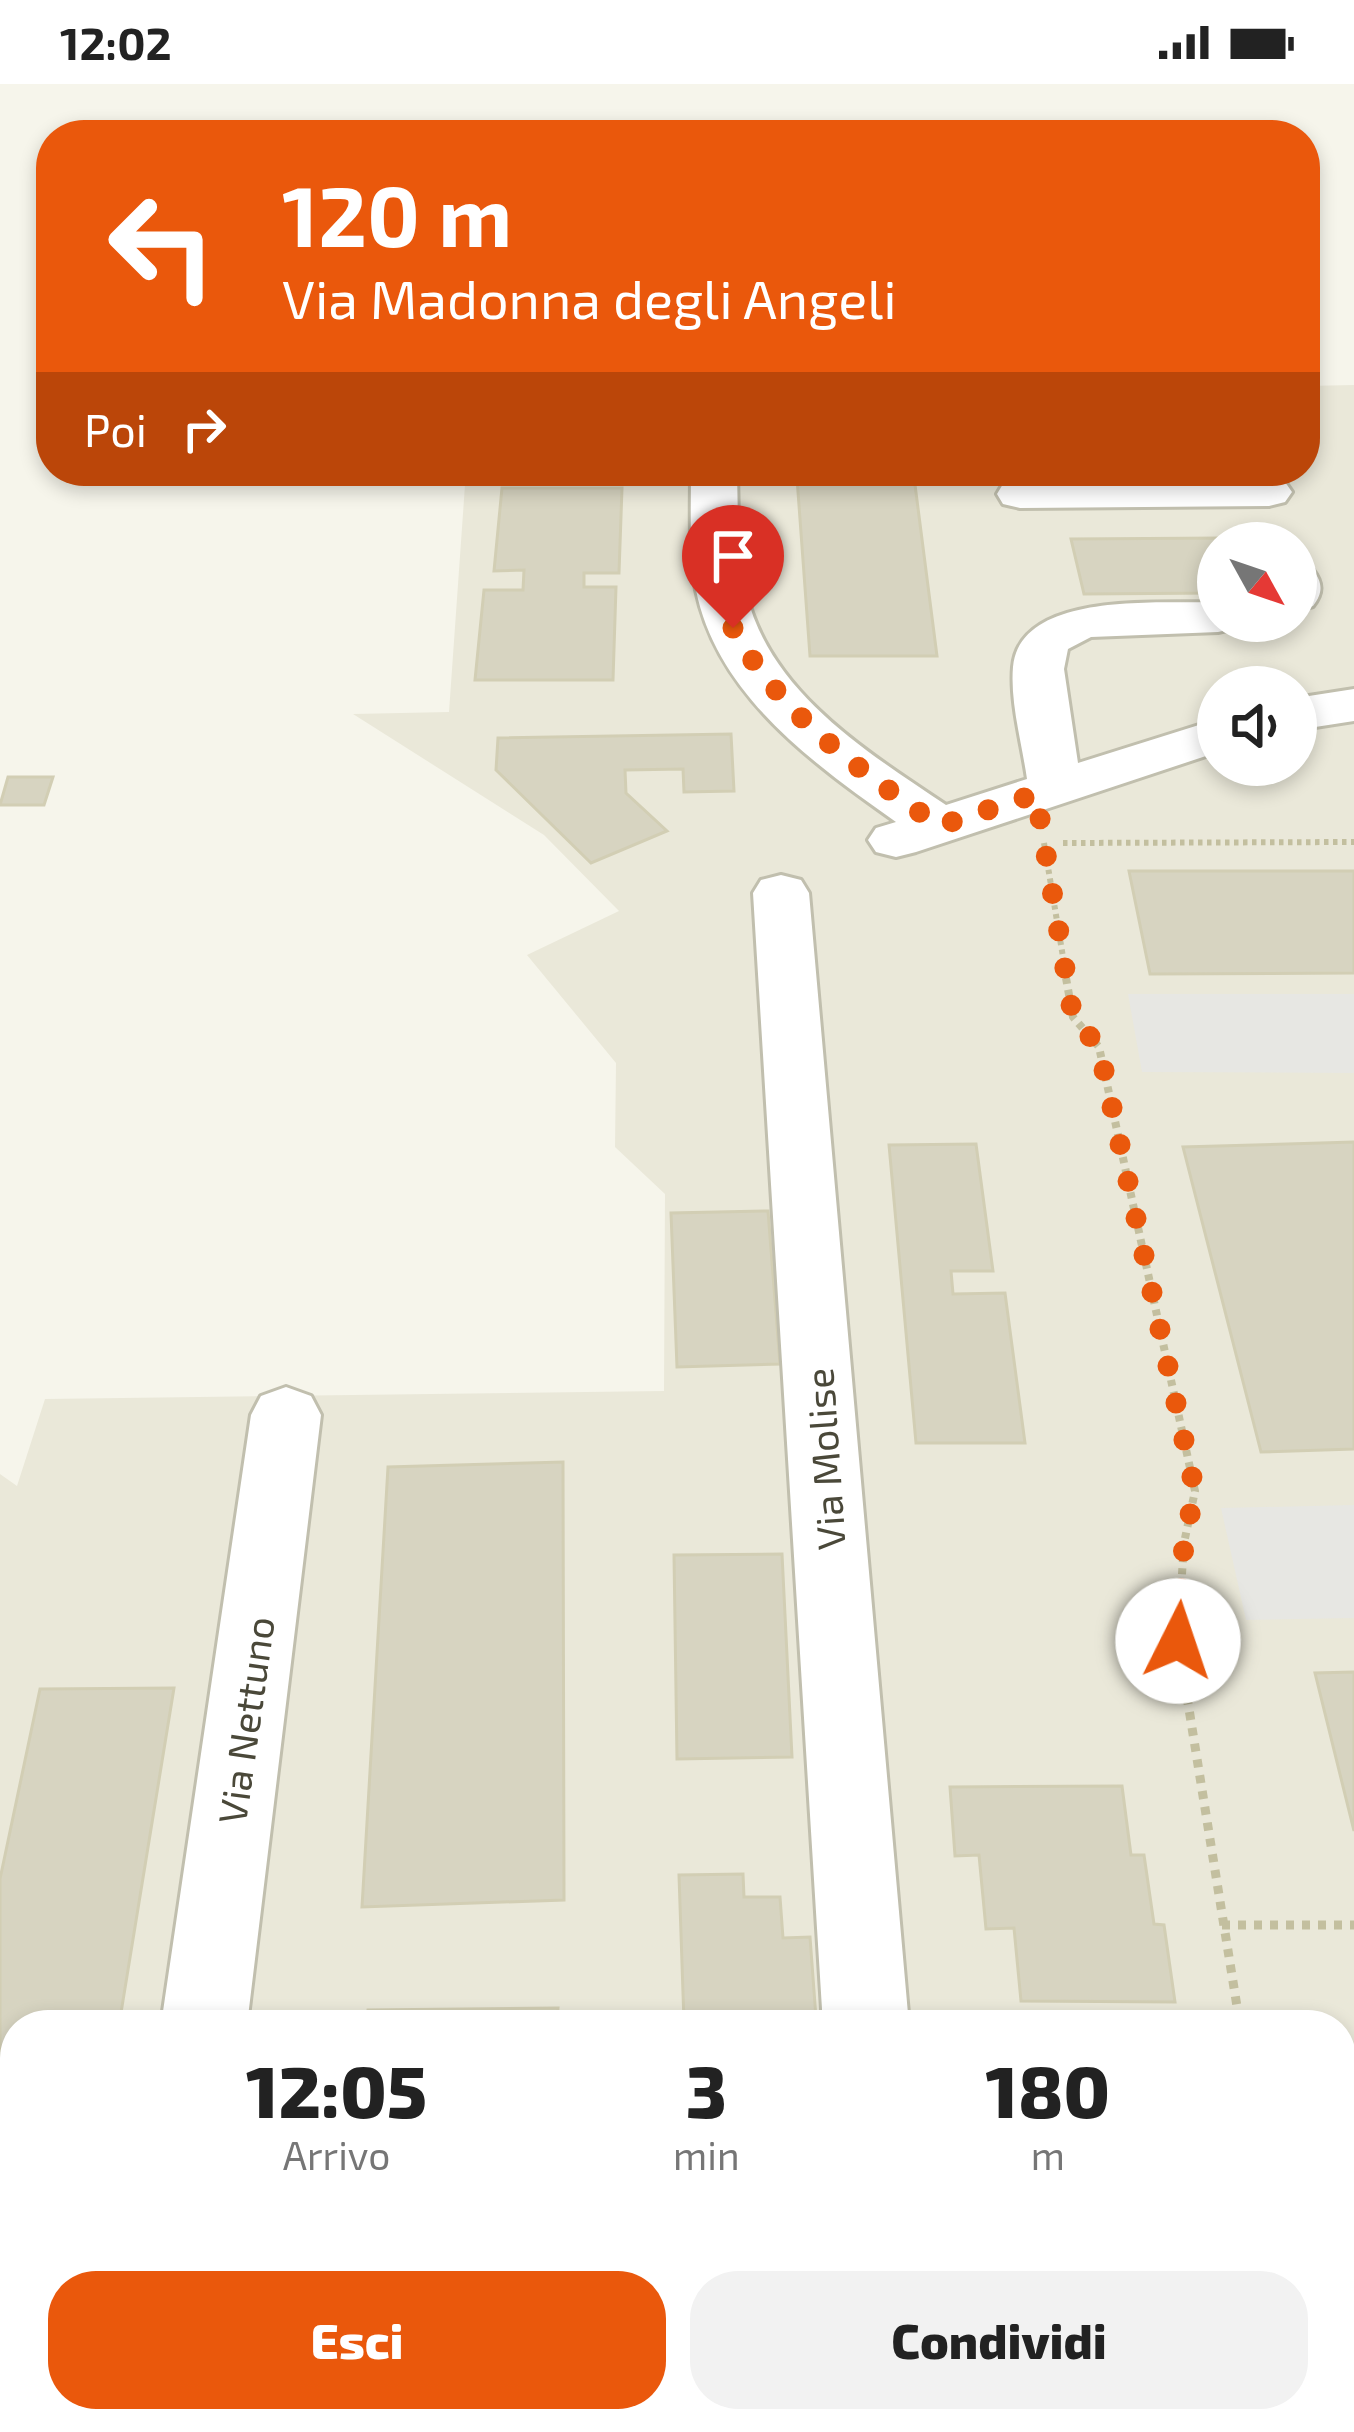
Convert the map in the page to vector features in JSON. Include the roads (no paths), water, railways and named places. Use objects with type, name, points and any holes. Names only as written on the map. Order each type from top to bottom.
[{"type":"street","points":[[714,486],[716,563],[726,609],[741,643],[772,686],[829,745],[939,826]]},
{"type":"street","points":[[1020,494],[1271,496]]},
{"type":"street","points":[[1045,808],[1038,669],[1044,642],[1080,624],[1197,618]]},
{"type":"street","points":[[1317,711],[1354,705]]},
{"type":"street","points":[[886,843],[939,826],[1045,808],[1197,744]]},
{"type":"street","name":"Via Molise","points":[[781,893],[865,2010]]},
{"type":"street","name":"Via Nettuno","points":[[206,2010],[286,1414]]}]
